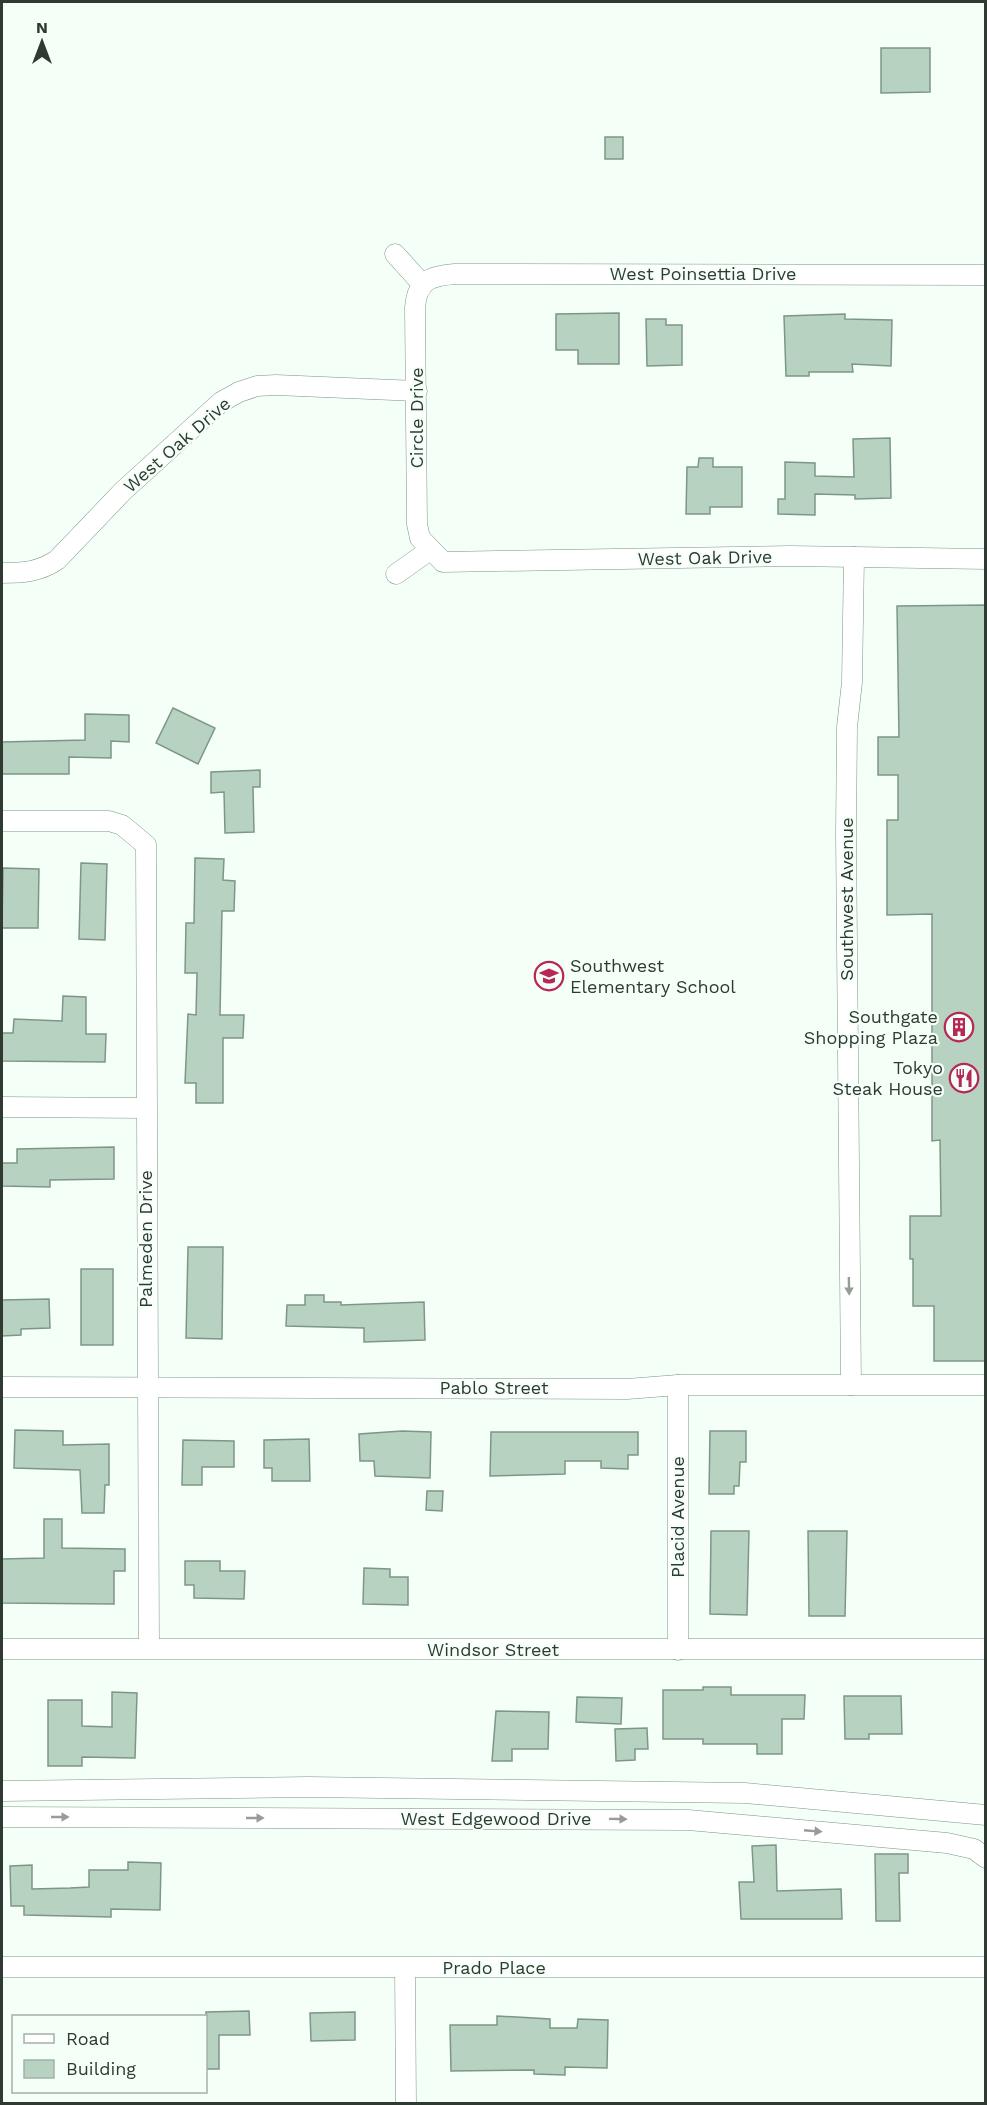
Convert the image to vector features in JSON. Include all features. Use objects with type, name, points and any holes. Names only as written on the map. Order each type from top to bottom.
[{"type":"street","points":[[395,254],[423,285]]},
{"type":"street","name":"West Poinsettia Drive","points":[[423,285],[437,276],[455,274],[986,275]]},
{"type":"street","name":"Circle Drive","points":[[423,285],[416,292],[415,308],[417,524],[420,538],[430,550]]},
{"type":"street","name":"West Oak Drive","points":[[2,573],[27,573],[44,568],[57,560],[157,459],[221,402],[238,392],[257,386],[276,385],[417,391]]},
{"type":"street","points":[[396,574],[430,550]]},
{"type":"street","name":"West Oak Drive","points":[[430,550],[443,562],[467,563],[854,556],[986,559]]},
{"type":"street","name":"Southwest Avenue","points":[[851,1385],[848,1227],[847,727],[852,682],[854,556]]},
{"type":"street","name":"Palmeden Drive","points":[[2,821],[109,821],[122,825],[146,845],[145,1108],[149,1648]]},
{"type":"street","points":[[2,1107],[145,1108]]},
{"type":"street","name":"Pablo Street","points":[[2,1387],[627,1389],[678,1385],[986,1384]]},
{"type":"street","name":"Placid Avenue","points":[[678,1385],[678,1650]]},
{"type":"street","name":"Windsor Street","points":[[2,1649],[986,1649]]},
{"type":"street","name":"West Edgewood Drive","points":[[2,1791],[320,1787],[711,1792],[885,1804],[985,1815]]},
{"type":"street","name":"West Edgewood Drive","points":[[2,1796],[39,1791]]},
{"type":"street","name":"West Edgewood Drive","points":[[2,1817],[688,1820],[948,1843],[974,1849],[986,1858]]},
{"type":"street","name":"Prado Place","points":[[2,1967],[986,1967]]},
{"type":"street","points":[[405,1968],[405,2103]]},
{"type":"building","points":[[881,48],[930,48],[930,92],[881,93]]},
{"type":"building","points":[[605,137],[623,137],[623,159],[605,159]]},
{"type":"building","points":[[619,313],[619,364],[578,364],[578,350],[556,350],[556,314]]},
{"type":"building","points":[[845,314],[845,319],[892,320],[891,366],[852,364],[853,372],[809,372],[809,376],[786,376],[784,316]]},
{"type":"building","points":[[646,319],[666,319],[666,325],[682,325],[682,365],[647,366]]},
{"type":"building","points":[[890,438],[891,498],[855,499],[855,495],[815,494],[815,515],[778,514],[778,499],[785,499],[785,462],[815,463],[815,476],[854,477],[853,439]]},
{"type":"building","points":[[699,458],[713,458],[713,467],[742,467],[742,507],[710,507],[710,514],[686,514],[687,467],[698,467]]},
{"type":"building","name":"Southgate Shopping Plaza","points":[[986,605],[986,1361],[934,1361],[934,1306],[913,1306],[913,1259],[910,1259],[910,1216],[941,1216],[940,1140],[932,1141],[932,914],[887,915],[887,820],[898,820],[898,775],[878,775],[878,737],[899,737],[897,606]]},
{"type":"building","points":[[173,708],[215,728],[198,764],[156,743]]},
{"type":"building","points":[[85,714],[129,715],[129,742],[111,741],[111,758],[69,757],[69,774],[2,774],[2,742],[85,740]]},
{"type":"building","points":[[260,770],[260,787],[253,787],[254,832],[225,833],[224,792],[211,793],[211,772]]},
{"type":"building","points":[[195,858],[224,859],[223,880],[235,881],[234,911],[222,911],[220,1015],[244,1015],[243,1038],[223,1038],[223,1103],[196,1103],[196,1083],[185,1083],[188,1014],[196,1015],[197,973],[185,973],[186,923],[194,923]]},
{"type":"building","points":[[81,863],[107,864],[105,940],[79,939]]},
{"type":"building","points":[[3,868],[39,869],[38,928],[2,928]]},
{"type":"building","points":[[63,996],[86,997],[86,1034],[106,1034],[105,1062],[2,1061],[2,1033],[13,1033],[14,1019],[62,1021]]},
{"type":"building","points":[[114,1147],[114,1179],[50,1180],[50,1187],[2,1186],[2,1163],[17,1163],[17,1149]]},
{"type":"building","points":[[188,1247],[223,1247],[222,1339],[186,1338]]},
{"type":"building","points":[[81,1269],[113,1269],[113,1345],[81,1345]]},
{"type":"building","points":[[305,1295],[324,1295],[324,1302],[341,1302],[341,1305],[424,1302],[425,1340],[364,1342],[364,1328],[286,1326],[287,1305],[305,1305]]},
{"type":"building","points":[[49,1299],[50,1328],[21,1329],[21,1335],[2,1336],[2,1300]]},
{"type":"building","points":[[15,1430],[63,1431],[63,1445],[109,1444],[109,1485],[105,1485],[104,1513],[82,1513],[80,1470],[14,1468]]},
{"type":"building","points":[[402,1431],[431,1432],[430,1478],[375,1476],[374,1461],[360,1461],[359,1434]]},
{"type":"building","points":[[710,1431],[746,1431],[746,1462],[740,1462],[739,1486],[734,1486],[734,1494],[709,1494]]},
{"type":"building","points":[[491,1432],[638,1432],[638,1455],[628,1455],[628,1469],[601,1468],[601,1461],[565,1461],[565,1474],[490,1476]]},
{"type":"building","points":[[309,1439],[310,1481],[272,1481],[272,1468],[264,1468],[264,1440]]},
{"type":"building","points":[[183,1440],[234,1441],[234,1467],[202,1467],[202,1485],[182,1485]]},
{"type":"building","points":[[427,1491],[443,1491],[442,1511],[426,1510]]},
{"type":"building","points":[[44,1519],[62,1519],[62,1548],[125,1549],[125,1571],[114,1571],[114,1604],[2,1603],[2,1559],[44,1558]]},
{"type":"building","points":[[711,1531],[749,1531],[747,1615],[710,1614]]},
{"type":"building","points":[[808,1531],[847,1531],[845,1616],[809,1616]]},
{"type":"building","points":[[185,1561],[220,1561],[220,1571],[245,1571],[244,1599],[194,1598],[194,1585],[185,1585]]},
{"type":"building","points":[[364,1568],[390,1569],[390,1577],[408,1577],[408,1605],[363,1604]]},
{"type":"building","points":[[703,1687],[731,1687],[731,1695],[805,1695],[804,1719],[782,1719],[782,1754],[757,1754],[757,1744],[703,1744],[703,1739],[663,1739],[663,1690],[703,1690]]},
{"type":"building","points":[[112,1692],[137,1693],[135,1758],[82,1757],[82,1766],[48,1766],[48,1700],[82,1700],[82,1726],[112,1727]]},
{"type":"building","points":[[844,1696],[901,1696],[902,1734],[869,1734],[869,1739],[845,1739]]},
{"type":"building","points":[[577,1697],[622,1698],[621,1724],[576,1722]]},
{"type":"building","points":[[496,1711],[549,1712],[548,1749],[512,1749],[512,1761],[492,1761]]},
{"type":"building","points":[[647,1728],[648,1749],[635,1749],[635,1760],[616,1761],[615,1729]]},
{"type":"building","points":[[776,1845],[777,1891],[841,1889],[842,1919],[741,1919],[739,1882],[754,1882],[752,1846]]},
{"type":"building","points":[[875,1854],[908,1854],[908,1873],[899,1873],[900,1921],[876,1921]]},
{"type":"building","points":[[128,1862],[161,1863],[160,1910],[111,1909],[111,1917],[24,1915],[24,1906],[11,1906],[10,1866],[32,1865],[32,1889],[70,1888],[89,1887],[89,1870],[128,1870]]},
{"type":"building","points":[[249,2011],[250,2035],[219,2035],[219,2069],[207,2069],[206,2012]]},
{"type":"building","points":[[355,2012],[355,2040],[311,2041],[310,2013]]},
{"type":"building","points":[[497,2016],[550,2019],[550,2028],[577,2028],[578,2019],[608,2020],[607,2068],[565,2067],[565,2075],[534,2074],[534,2070],[451,2071],[450,2025],[497,2025]]},
{"type":"place","name":"Southwest Elementary School","points":[[549,976]]},
{"type":"place","name":"Southgate Shopping Plaza","points":[[959,1027]]},
{"type":"place","name":"Tokyo Steak House","points":[[964,1078]]}]
